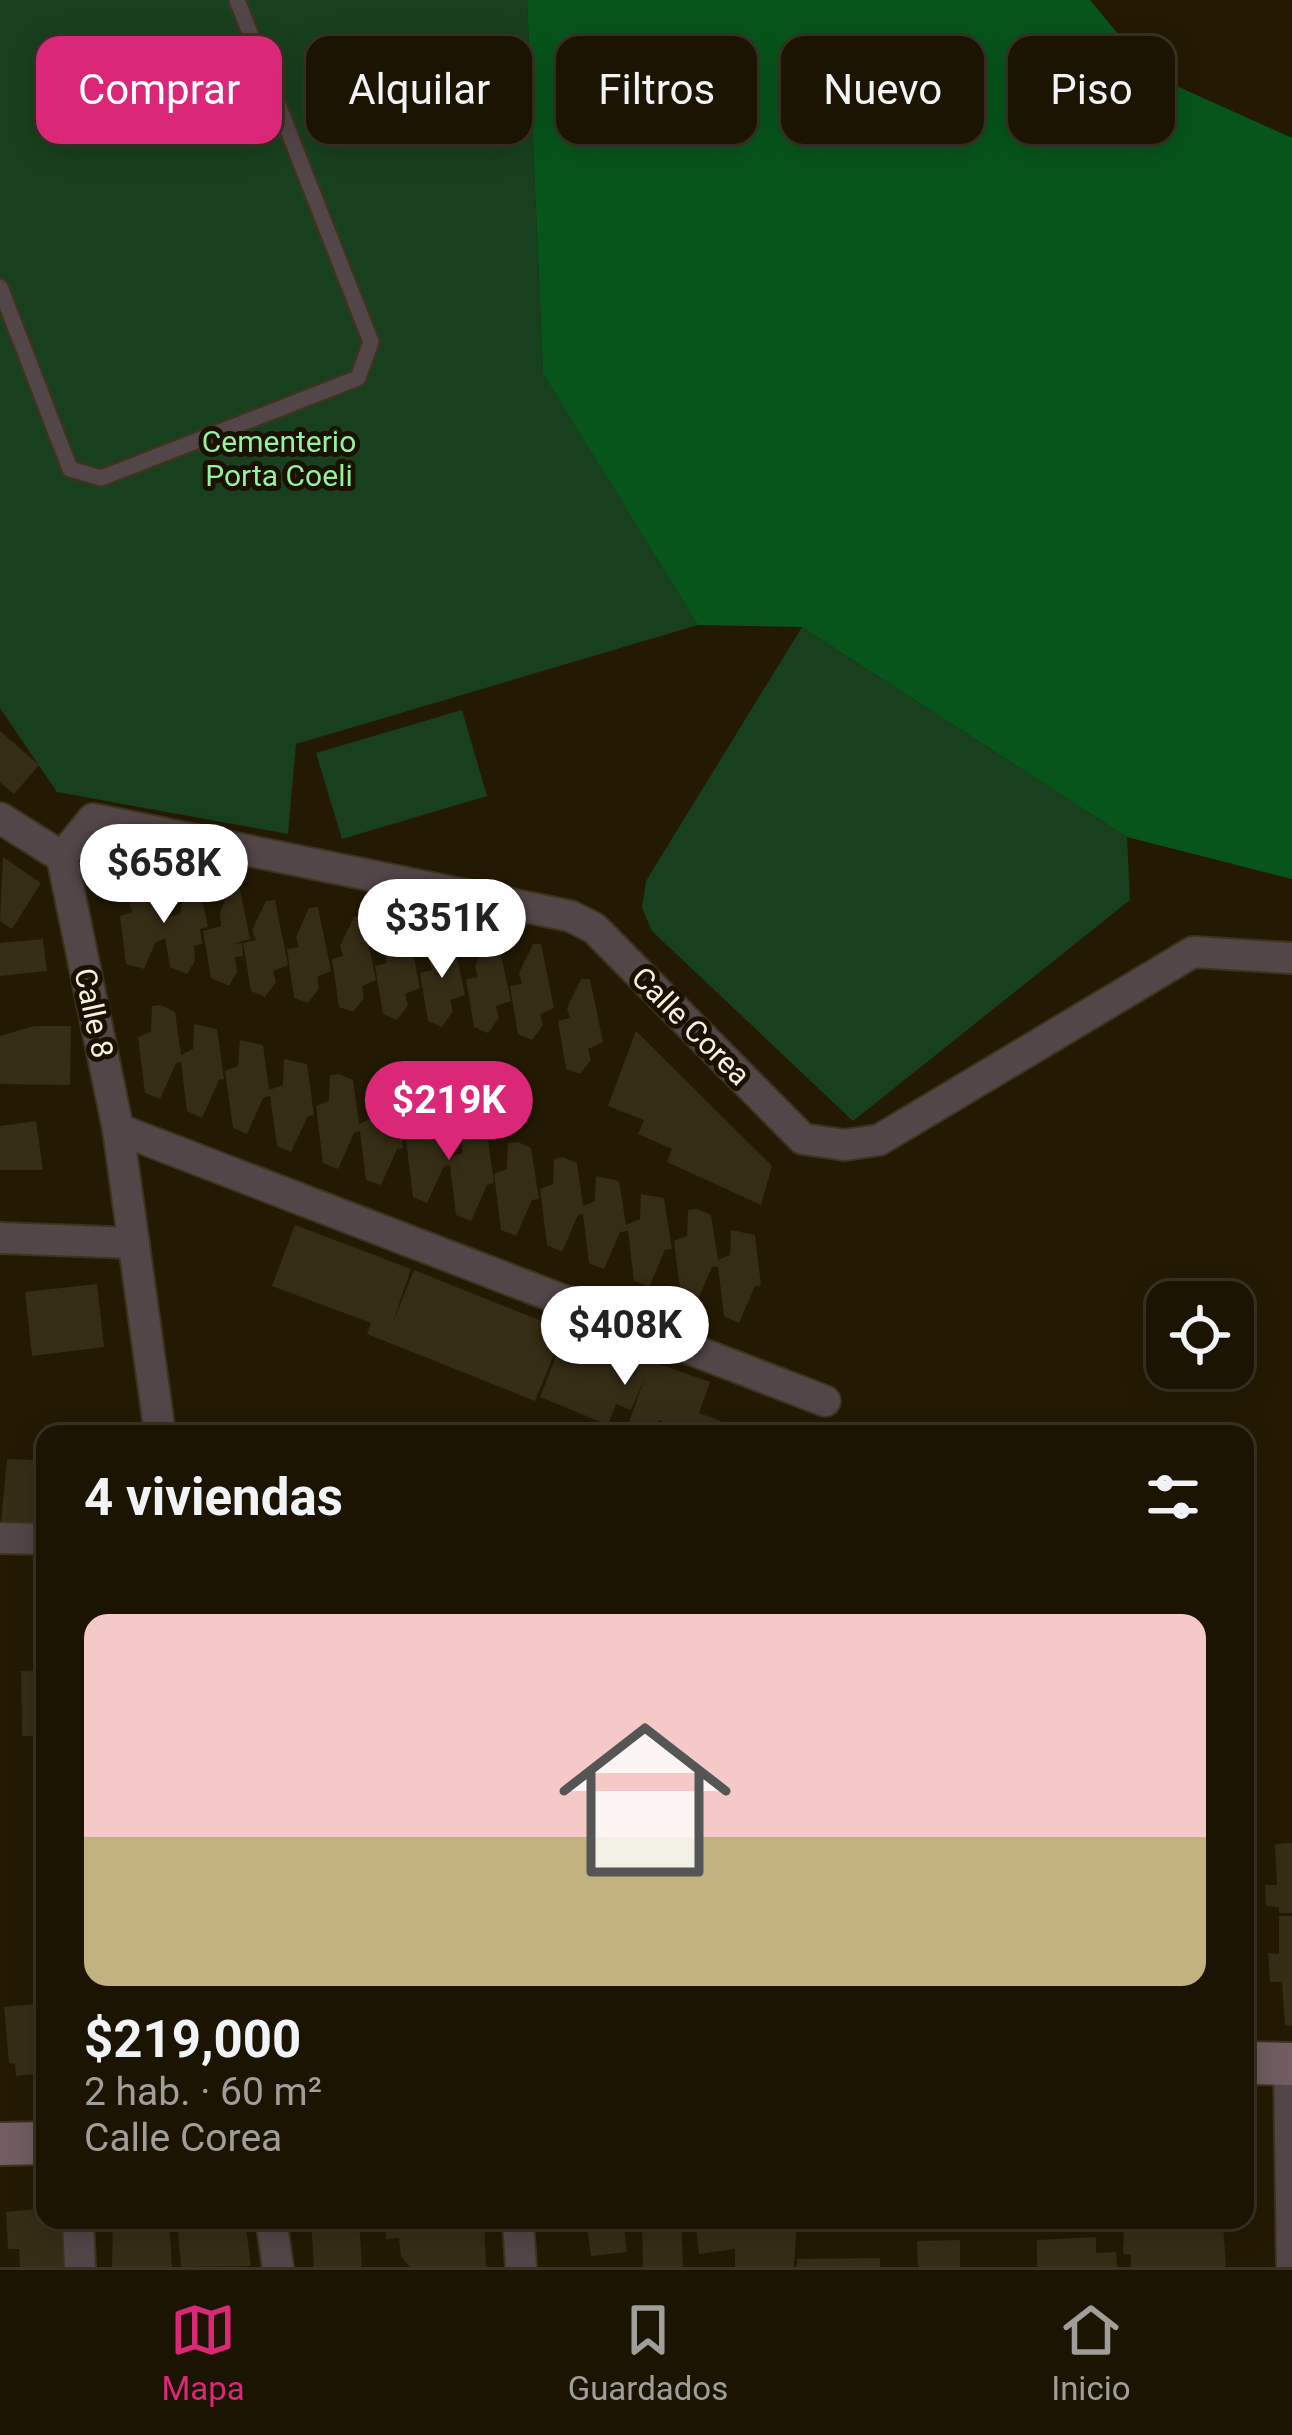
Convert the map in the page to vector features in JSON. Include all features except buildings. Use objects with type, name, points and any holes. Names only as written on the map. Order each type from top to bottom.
[{"type":"street","points":[[0,818],[62,857]]},
{"type":"street","name":"Calle Corea","points":[[62,857],[93,819],[570,916],[594,928],[803,1139],[845,1145],[878,1140],[1193,952],[1292,958]]},
{"type":"street","name":"Calle 8","points":[[62,857],[118,1129],[159,1425]]},
{"type":"street","points":[[118,1129],[825,1400]]},
{"type":"street","points":[[0,1238],[134,1243]]},
{"type":"street","points":[[0,1538],[36,1539]]},
{"type":"street","points":[[1254,2063],[1291,2064],[1292,2267]]},
{"type":"street","points":[[0,2144],[36,2144]]},
{"type":"street","points":[[78,2229],[80,2267]]},
{"type":"street","points":[[272,2229],[278,2267]]},
{"type":"street","points":[[519,2229],[521,2267]]},
{"type":"lane","points":[[0,287],[70,469],[101,478],[358,378],[370,343],[237,0]]},
{"type":"green space","name":"Cementerio Porta Coeli","points":[[0,0],[527,0],[529,36],[306,36],[306,144],[532,144],[532,116],[543,372],[698,625],[296,744],[288,834],[57,792],[0,708]]},
{"type":"green space","points":[[527,0],[1090,0],[1120,36],[1008,36],[1008,144],[1175,144],[1175,85],[1292,138],[1292,879],[1127,837],[802,627],[698,625],[543,373]]},
{"type":"green space","points":[[802,627],[1127,837],[1130,900],[853,1121],[652,931],[642,908],[646,881]]},
{"type":"green space","points":[[462,710],[487,796],[342,839],[316,753]]}]
